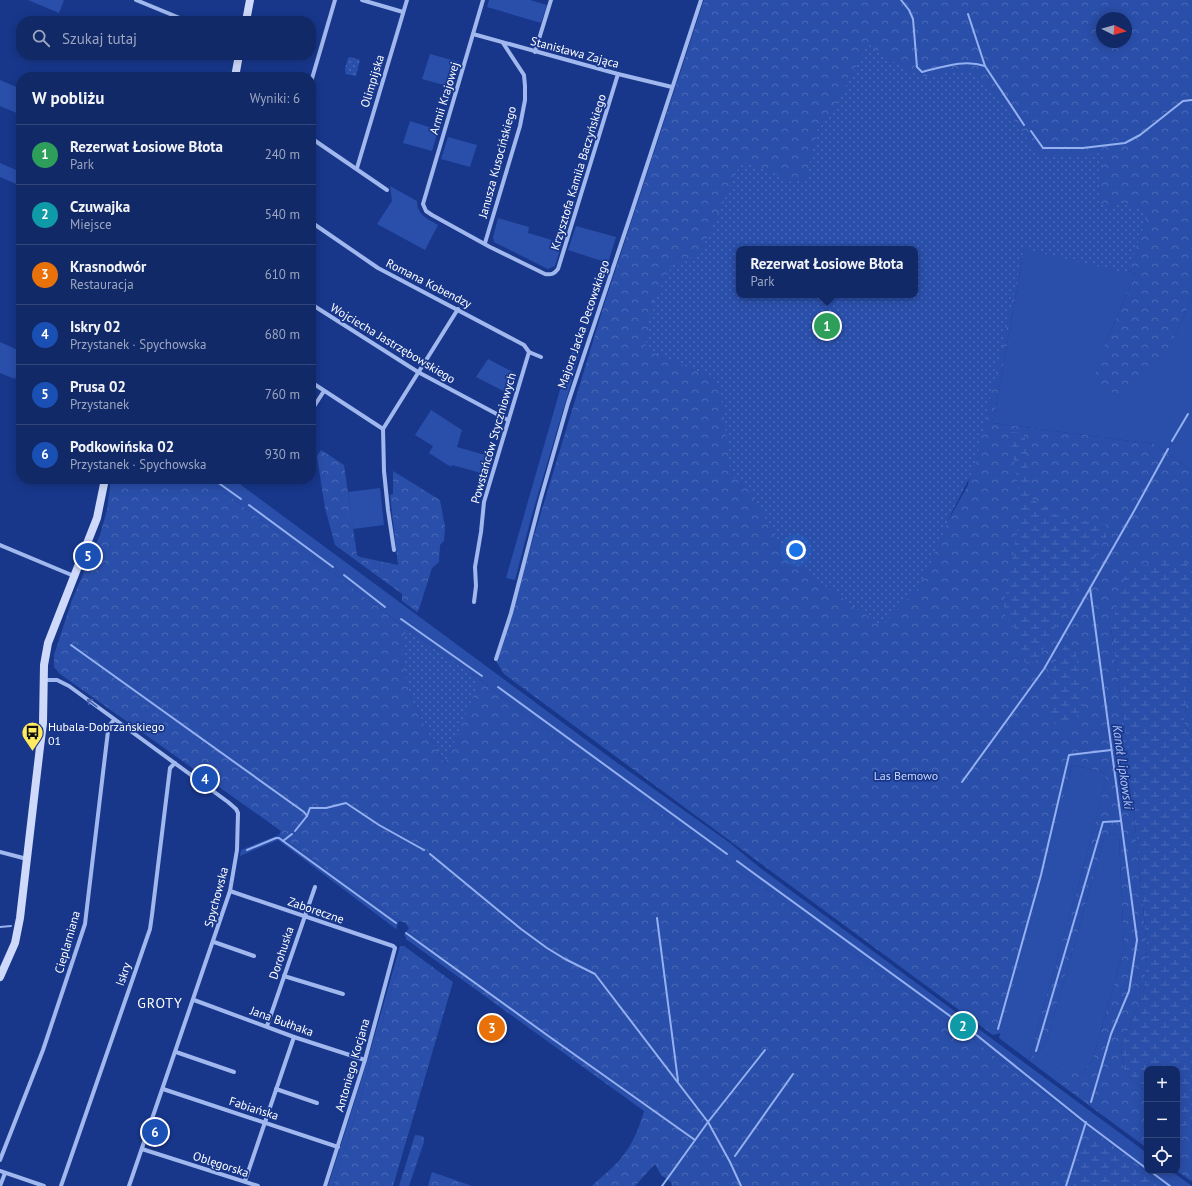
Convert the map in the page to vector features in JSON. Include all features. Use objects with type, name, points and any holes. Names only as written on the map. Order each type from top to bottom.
[{"type":"street","points":[[136,0],[174,16]]},
{"type":"street","points":[[247,16],[250,0]]},
{"type":"street","points":[[314,72],[335,0]]},
{"type":"street","points":[[362,0],[403,12]]},
{"type":"street","name":"Olimpijska","points":[[357,168],[407,0]]},
{"type":"street","name":"Armii Krajowej","points":[[483,0],[423,201],[423,207],[432,215],[485,243]]},
{"type":"street","points":[[535,52],[551,0]]},
{"type":"street","name":"Majora Jacka Decowskiego","points":[[496,659],[513,606],[540,500],[568,403],[701,0]]},
{"type":"street","name":"Stanisława Zająca","points":[[473,34],[535,52],[672,87]]},
{"type":"street","name":"Janusza Kusocińskiego","points":[[485,243],[520,126],[524,100],[524,75],[503,43]]},
{"type":"street","points":[[236,72],[238,60]]},
{"type":"street","name":"Krzysztofa Kamila Baczyńskiego","points":[[485,243],[545,274],[554,274],[558,269],[618,74]]},
{"type":"street","points":[[316,141],[387,190]]},
{"type":"street","name":"Romana Kobendzy","points":[[316,225],[378,268],[524,345],[530,352],[541,357]]},
{"type":"street","name":"Wojciecha Jastrzębowskiego","points":[[316,307],[418,372],[508,420]]},
{"type":"street","points":[[394,550],[384,470],[383,429],[458,309]]},
{"type":"street","name":"Powstańców Styczniowych","points":[[474,602],[476,586],[474,567],[481,532],[483,507],[508,420],[530,352]]},
{"type":"street","points":[[316,385],[383,429]]},
{"type":"street","points":[[316,403],[324,391]]},
{"type":"street","points":[[0,977],[10,956],[18,930],[43,723],[45,656],[48,643],[97,518],[104,484]]},
{"type":"street","points":[[0,545],[74,576]]},
{"type":"street","name":"Spychowska","points":[[44,680],[62,682],[236,809],[238,813],[235,864],[230,891],[214,942],[130,1186]]},
{"type":"street","name":"Cieplarniana","points":[[0,1160],[43,1050],[86,924],[108,731],[109,726],[114,720]]},
{"type":"street","name":"Iskry","points":[[61,1186],[150,928],[170,768],[175,764]]},
{"type":"street","points":[[0,852],[27,859]]},
{"type":"street","name":"Dorohuska","points":[[267,1026],[315,887]]},
{"type":"street","name":"Zaboreczne","points":[[230,891],[393,946],[395,948]]},
{"type":"street","points":[[214,942],[254,956]]},
{"type":"street","name":"Antoniego Kocjana","points":[[325,1186],[365,1060],[395,948]]},
{"type":"street","points":[[284,976],[343,994]]},
{"type":"street","name":"Jana Bułhaka","points":[[194,1000],[294,1037],[365,1060]]},
{"type":"street","points":[[245,1182],[294,1037]]},
{"type":"street","points":[[176,1052],[234,1072]]},
{"type":"street","name":"Fabiańska","points":[[163,1089],[338,1146]]},
{"type":"street","points":[[276,1089],[317,1103]]},
{"type":"street","name":"Oblęgorska","points":[[142,1148],[258,1186]]},
{"type":"street","points":[[0,1186],[2,1172],[35,1185],[44,1186]]},
{"type":"green space","points":[[28,0],[64,0],[59,13]]},
{"type":"green space","points":[[489,0],[530,0],[547,5],[541,23],[487,7]]},
{"type":"green space","name":"Las Bemowo","points":[[704,0],[1192,0],[1192,298],[1169,348],[1120,397],[1093,380],[1106,342],[1136,273],[1024,249],[993,423],[1154,444],[1192,471],[1192,570],[1182,558],[1111,628],[1129,762],[1147,948],[1144,991],[1121,1047],[1124,1071],[1144,1090],[1144,1146],[1056,1081],[1063,1066],[1083,1073],[1093,1059],[1124,949],[1119,836],[1110,833],[1103,836],[1101,850],[1047,1040],[1039,1052],[1029,1061],[1087,855],[1106,779],[1103,772],[1072,765],[1001,1033],[993,1035],[504,674],[496,661],[603,308]],"holes":[[[813,181],[980,276],[976,422],[968,485],[904,600],[737,355],[704,259]]]},
{"type":"green space","points":[[868,44],[905,69],[920,75],[932,76],[962,71],[974,73],[980,77],[996,94],[1033,147],[1040,154],[1046,156],[1103,153],[1099,203],[1113,209],[1120,200],[1148,214],[1127,273],[1024,249],[974,469],[951,514],[929,567],[916,590],[884,624],[880,625],[789,560],[747,487],[731,476],[722,399],[716,379],[645,349],[652,304],[673,264],[699,256],[742,161],[778,175],[785,182],[806,179],[819,125],[833,111]]},
{"type":"green space","points":[[430,54],[459,62],[451,87],[422,79]]},
{"type":"green space","points":[[350,57],[360,60],[356,76],[346,74],[345,69],[348,58]]},
{"type":"green space","points":[[0,80],[16,87],[16,113],[0,106]]},
{"type":"green space","points":[[410,121],[438,130],[432,151],[403,143]]},
{"type":"green space","points":[[448,137],[477,145],[470,167],[441,159]]},
{"type":"green space","points":[[0,163],[16,170],[16,184],[0,177]]},
{"type":"green space","points":[[390,186],[417,201],[417,206],[421,213],[438,225],[425,250],[377,224],[392,201]]},
{"type":"green space","points":[[498,218],[529,227],[528,233],[562,243],[555,266],[548,269],[494,242],[493,237]]},
{"type":"green space","points":[[576,226],[616,237],[608,263],[568,250]]},
{"type":"green space","points":[[1024,249],[1136,273],[1106,342],[1169,348],[1192,298],[1192,471],[1154,444],[993,423]]},
{"type":"green space","points":[[578,330],[585,332],[573,376],[566,373]]},
{"type":"green space","points":[[0,342],[16,349],[16,377],[15,379],[0,373]]},
{"type":"green space","points":[[488,359],[517,374],[511,395],[476,377]]},
{"type":"green space","points":[[564,376],[572,380],[531,518],[515,580],[506,578]]},
{"type":"green space","points":[[431,410],[462,430],[457,447],[492,457],[488,475],[452,465],[451,467],[429,453],[433,446],[415,435]]},
{"type":"green space","points":[[1011,432],[1024,433],[1032,499],[1049,511],[1063,518],[1096,522],[1106,525],[1107,536],[1037,660],[1028,664],[1022,660],[1020,634],[1005,617],[1004,603],[1019,522],[1019,494]]},
{"type":"green space","points":[[321,450],[344,465],[357,555],[360,557],[398,565],[390,495],[393,494],[393,471],[440,500],[445,527],[444,541],[440,545],[439,562],[432,568],[417,612],[402,601],[402,594],[335,545],[325,508],[317,456]]},
{"type":"green space","points":[[110,484],[213,484],[406,628],[482,681],[1014,1070],[1144,1169],[1144,1174],[1150,1174],[1166,1186],[672,1186],[671,1182],[661,1175],[655,1164],[635,1186],[592,1186],[625,1153],[635,1136],[644,1111],[406,939],[404,935],[409,928],[405,923],[399,921],[279,835],[281,831],[60,674],[54,667],[54,655],[72,600],[100,535],[107,510]],"holes":[[[406,631],[479,680],[445,764],[434,745],[409,693]]]},
{"type":"green space","points":[[213,484],[240,484],[616,762],[730,843],[759,867],[1144,1151],[1144,1169],[1014,1070],[482,681],[406,628]]},
{"type":"green space","points":[[380,488],[384,525],[353,529],[348,492]]},
{"type":"green space","points":[[1182,558],[1192,570],[1192,647],[1184,723],[1192,737],[1192,1124],[1180,1127],[1180,1066],[1144,1066],[1144,1090],[1124,1071],[1121,1047],[1144,991],[1147,948],[1129,762],[1111,628],[1127,569]]},
{"type":"green space","points":[[406,630],[480,680],[445,764],[434,745],[409,693],[402,653]]},
{"type":"green space","points":[[1065,645],[1075,648],[1083,707],[1069,728],[1055,724],[1050,713],[1048,675]]},
{"type":"green space","points":[[1192,647],[1192,737],[1184,723]]},
{"type":"green space","points":[[1072,765],[1103,772],[1106,779],[1087,855],[1029,1060],[1039,1052],[1047,1040],[1101,850],[1103,836],[1110,833],[1119,836],[1124,949],[1093,1059],[1083,1073],[1063,1067],[1056,1081],[999,1038]]},
{"type":"green space","points":[[279,835],[399,921],[396,929],[278,840],[240,856],[241,850]]},
{"type":"green space","points":[[400,946],[404,946],[358,1107],[333,1186],[328,1186],[367,1062]]},
{"type":"green space","points":[[404,946],[453,982],[393,1186],[333,1186],[358,1107]]},
{"type":"green space","points":[[1192,1124],[1191,1181],[1180,1173],[1180,1127]]},
{"type":"green space","points":[[1090,1133],[1144,1172],[1144,1174],[1147,1174],[1164,1186],[1062,1186]]},
{"type":"green space","points":[[415,1135],[422,1136],[424,1138],[424,1142],[409,1186],[399,1186]]},
{"type":"green space","points":[[432,1172],[472,1186],[428,1186]]},
{"type":"green space","points":[[1150,1174],[1175,1174],[1192,1186],[1166,1186]]},
{"type":"waterway","points":[[901,0],[909,10],[913,19],[917,67],[922,72],[946,66],[969,63],[985,66],[1024,125]]},
{"type":"waterway","points":[[968,14],[985,66]]},
{"type":"waterway","points":[[1031,131],[1043,148],[1083,148],[1125,143],[1140,135],[1183,101],[1192,100]]},
{"type":"waterway","name":"Kanał Lipkowski","points":[[1172,441],[1188,414]]},
{"type":"waterway","points":[[962,782],[1044,669],[1168,449]]},
{"type":"waterway","points":[[220,484],[241,499]]},
{"type":"waterway","points":[[249,505],[333,567]]},
{"type":"waterway","points":[[344,575],[385,607]]},
{"type":"waterway","name":"Kanał Lipkowski","points":[[1090,588],[1137,940],[1129,991],[1111,1034],[1091,1102]]},
{"type":"waterway","points":[[401,619],[482,676]]},
{"type":"waterway","points":[[71,645],[304,812],[307,816]]},
{"type":"waterway","points":[[498,687],[727,854]]},
{"type":"waterway","points":[[998,1029],[1041,875],[1069,755],[1111,750]]},
{"type":"waterway","points":[[295,831],[307,816],[310,808],[326,808],[346,803],[379,825],[424,850]]},
{"type":"waterway","points":[[1036,1051],[1103,822],[1121,821]]},
{"type":"waterway","points":[[283,841],[292,834]]},
{"type":"waterway","points":[[247,850],[279,838],[396,923]]},
{"type":"waterway","points":[[430,854],[521,929],[547,948],[595,974],[708,1122],[730,1162],[741,1186]]},
{"type":"waterway","points":[[737,861],[961,1024]]},
{"type":"waterway","points":[[657,918],[678,1081]]},
{"type":"waterway","points":[[0,927],[11,926]]},
{"type":"waterway","points":[[406,933],[695,1140]]},
{"type":"waterway","points":[[974,1033],[1086,1123],[1144,1167]]},
{"type":"waterway","points":[[662,1186],[708,1122],[765,1050]]},
{"type":"waterway","points":[[735,1156],[793,1074]]},
{"type":"waterway","name":"Kanał Lipkowski","points":[[1066,1186],[1086,1122]]},
{"type":"waterway","points":[[1154,1174],[1170,1186]]},
{"type":"place","name":"Rezerwat Łosiowe Błota","points":[[827,326]]},
{"type":"place","name":"Prusa 02","points":[[88,556]]},
{"type":"place","name":"Hubala-Dobrzańskiego 01","points":[[32,752]]},
{"type":"place","name":"Iskry 02","points":[[205,779]]},
{"type":"place","name":"Czuwajka","points":[[963,1026]]},
{"type":"place","name":"Krasnodwór","points":[[492,1028]]},
{"type":"place","name":"Podkowińska 02","points":[[155,1132]]},
{"type":"district","name":"GROTY","points":[[160,1003]]}]
